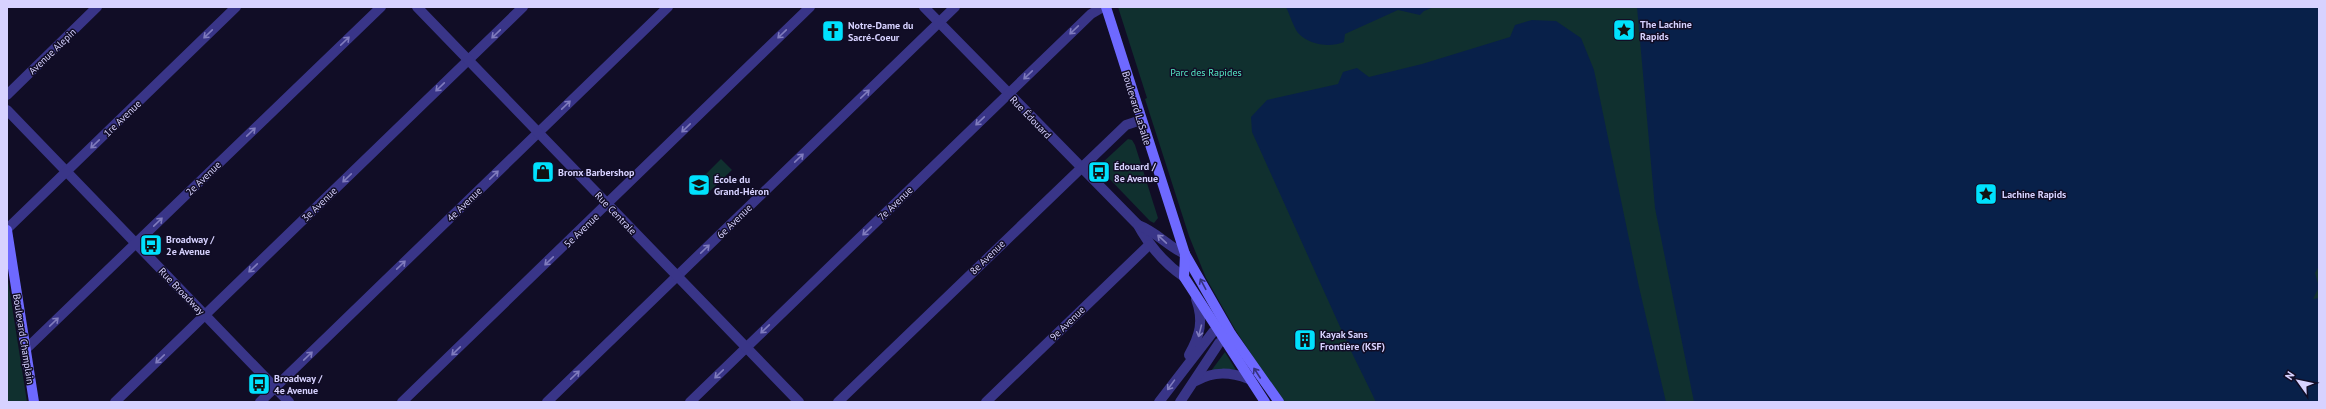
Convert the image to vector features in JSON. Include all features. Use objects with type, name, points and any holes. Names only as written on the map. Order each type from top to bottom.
[{"type":"main road","name":"Boulevard LaSalle","points":[[1104,7],[1185,254],[1249,379],[1265,402]]},
{"type":"main road","name":"Boulevard Champlain","points":[[7,229],[34,402]]},
{"type":"main road","name":"Boulevard LaSalle","points":[[1185,254],[1184,278],[1194,293],[1221,323]]},
{"type":"main road","points":[[1227,336],[1237,343],[1279,402]]},
{"type":"street","name":"Avenue Alepin","points":[[7,95],[98,7]]},
{"type":"street","name":"1re Avenue","points":[[7,229],[236,7]]},
{"type":"street","name":"2e Avenue","points":[[26,348],[380,7]]},
{"type":"street","name":"Rue Centrale","points":[[417,7],[799,402]]},
{"type":"street","name":"3e Avenue","points":[[115,402],[523,7]]},
{"type":"street","name":"4e Avenue","points":[[260,402],[668,7]]},
{"type":"street","name":"5e Avenue","points":[[402,402],[810,7]]},
{"type":"street","name":"Rue Édouard","points":[[924,7],[1138,225],[1149,244],[1172,269],[1184,278]]},
{"type":"street","name":"6e Avenue","points":[[547,402],[955,7]]},
{"type":"street","name":"7e Avenue","points":[[690,402],[1091,14],[1104,7]]},
{"type":"street","name":"Rue Broadway","points":[[7,110],[290,402]]},
{"type":"street","name":"8e Avenue","points":[[838,402],[1126,124],[1141,120]]},
{"type":"street","name":"Rue Édouard","points":[[1138,225],[1151,230],[1170,247],[1185,254]]},
{"type":"street","name":"9e Avenue","points":[[986,402],[1149,244]]},
{"type":"street","points":[[1183,368],[1201,329],[1201,312],[1194,293]]},
{"type":"street","points":[[1159,402],[1183,368],[1221,323]]},
{"type":"street","points":[[1180,402],[1196,380],[1197,375],[1227,336]]},
{"type":"street","points":[[1196,380],[1218,373],[1237,374],[1249,379]]},
{"type":"green space","name":"Parc des Rapides","points":[[1118,7],[2319,7],[2319,402],[1283,402],[1236,331],[1206,278],[1189,236],[1145,99],[1147,98]]},
{"type":"green space","points":[[1128,139],[1132,140],[1135,145],[1158,218],[1154,223],[1150,221],[1100,169],[1101,164]]},
{"type":"green space","points":[[721,159],[732,170],[710,191],[700,180]]},
{"type":"green space","points":[[7,274],[27,402],[7,402]]},
{"type":"green space","points":[[1225,352],[1236,370],[1222,369],[1211,371]]},
{"type":"water","points":[[1286,7],[1434,7],[1424,11],[1420,15],[1398,10],[1345,34],[1344,42],[1326,45],[1314,43],[1298,33]]},
{"type":"water","name":"Lachine Rapids","points":[[1637,7],[2319,7],[2319,266],[2315,273],[2319,287],[2313,299],[2319,298],[2319,402],[1694,402],[1655,208]]},
{"type":"water","points":[[1532,20],[1556,21],[1581,38],[1594,70],[1639,287],[1666,402],[1376,402],[1351,351],[1252,132],[1251,117],[1267,100],[1338,84],[1343,72],[1357,68],[1369,77],[1422,64],[1510,37],[1515,25]]},
{"type":"place","name":"The Lachine Rapids","points":[[1624,30]]},
{"type":"place","name":"Notre-Dame du Sacré-Coeur","points":[[833,31]]},
{"type":"place","name":"Bronx Barbershop","points":[[543,172]]},
{"type":"place","name":"Édouard / 8e Avenue","points":[[1099,172]]},
{"type":"place","name":"École du Grand-Héron","points":[[699,185]]},
{"type":"place","name":"Lachine Rapids","points":[[1986,194]]},
{"type":"place","name":"Broadway / 2e Avenue","points":[[151,245]]},
{"type":"place","name":"Kayak Sans Frontière (KSF)","points":[[1305,340]]},
{"type":"place","name":"Broadway / 4e Avenue","points":[[259,384]]}]
